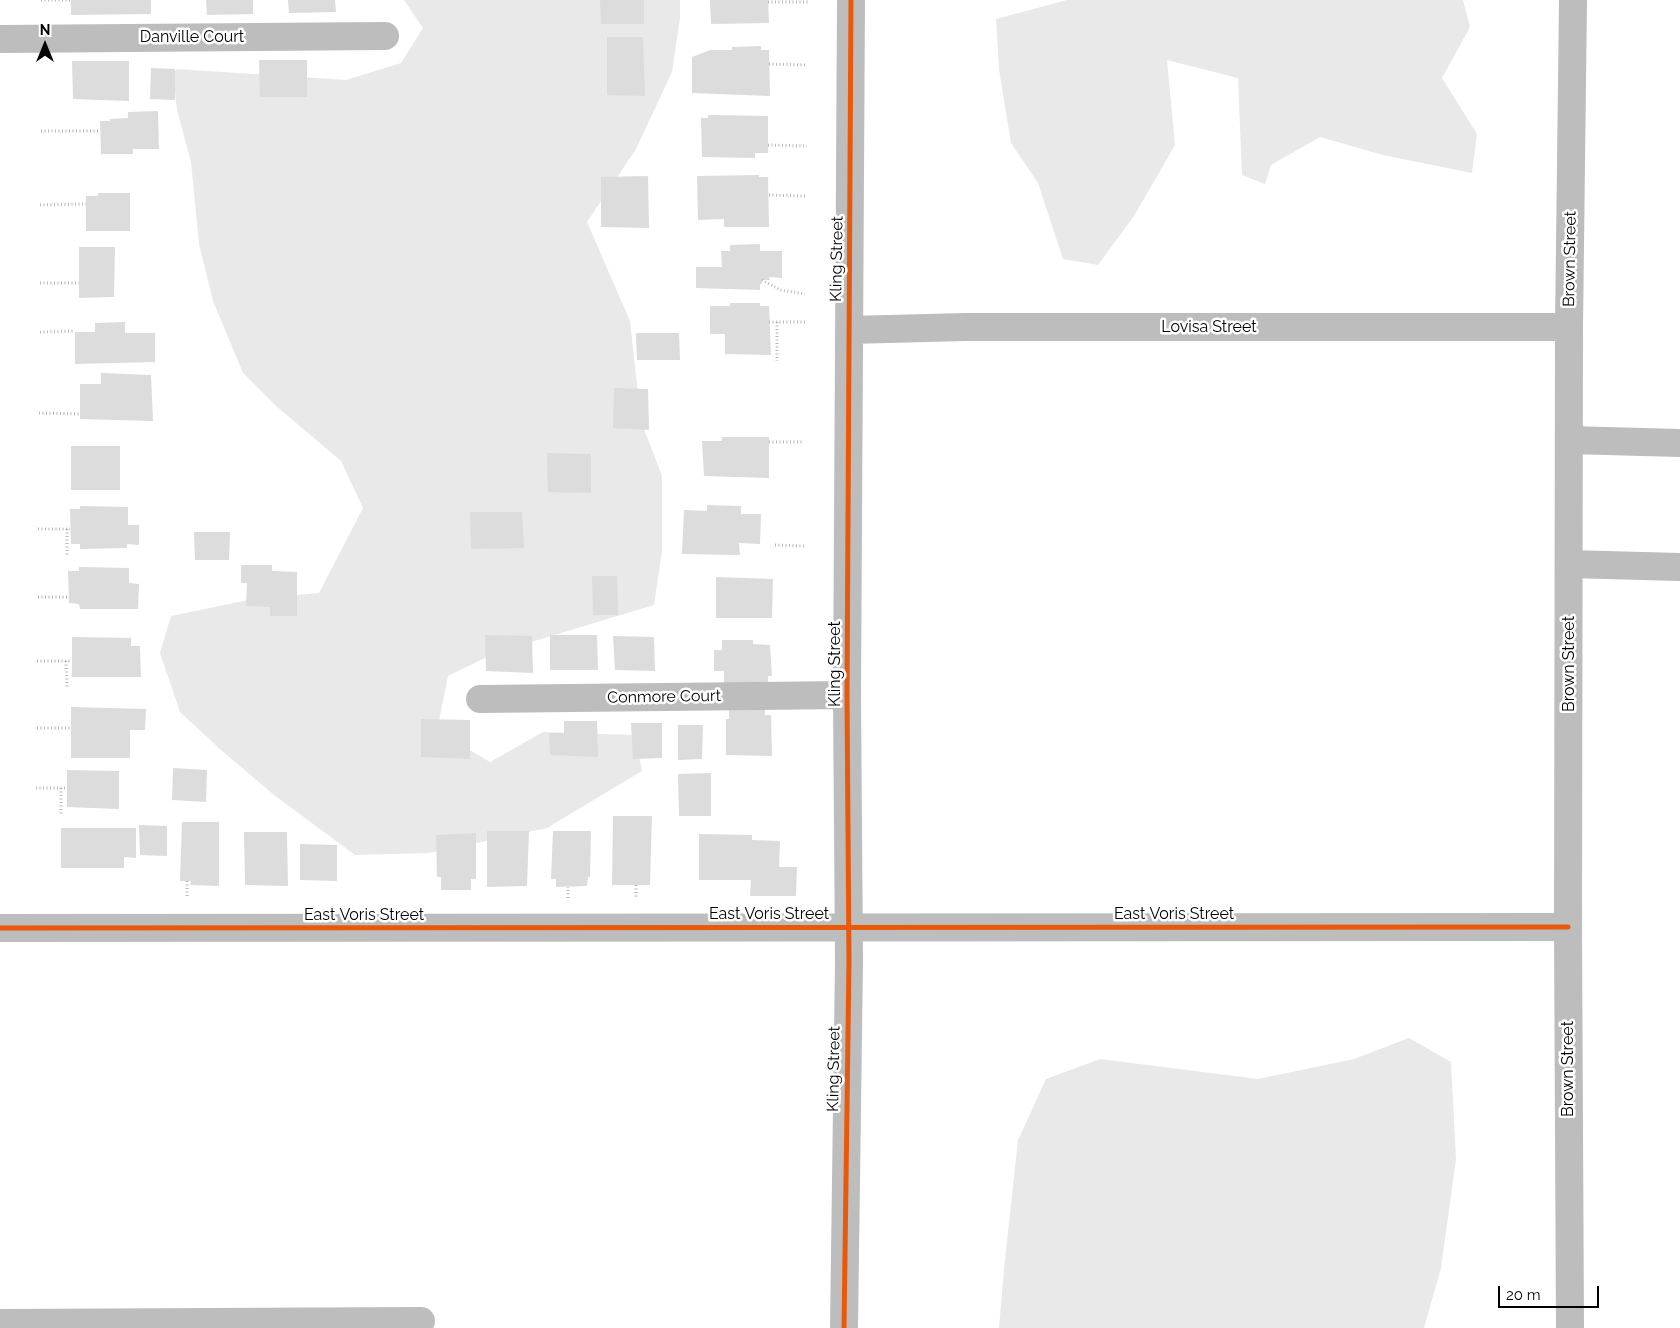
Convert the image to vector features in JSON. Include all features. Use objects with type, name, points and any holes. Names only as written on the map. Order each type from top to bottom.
[{"type":"street","name":"Kling Street","points":[[844,1328],[848,927],[847,695],[851,0]]},
{"type":"street","name":"Brown Street","points":[[1570,1328],[1568,927],[1569,440],[1573,0]]},
{"type":"street","name":"Danville Court","points":[[0,39],[384,36]]},
{"type":"street","name":"Lovisa Street","points":[[849,330],[966,327],[1570,327]]},
{"type":"street","points":[[1569,440],[1680,443]]},
{"type":"street","points":[[1569,564],[1680,567]]},
{"type":"street","name":"Conmore Court","points":[[480,699],[847,695]]},
{"type":"street","name":"East Voris Street","points":[[0,928],[1568,927]]},
{"type":"street","points":[[0,1323],[421,1321]]},
{"type":"path","points":[[41,0],[71,0]]},
{"type":"path","points":[[768,2],[808,2]]},
{"type":"path","points":[[769,64],[808,65]]},
{"type":"path","points":[[41,131],[100,130]]},
{"type":"path","points":[[768,145],[807,146]]},
{"type":"path","points":[[768,195],[806,196]]},
{"type":"path","points":[[40,205],[86,204]]},
{"type":"path","points":[[762,280],[780,290],[805,294]]},
{"type":"path","points":[[40,282],[79,283]]},
{"type":"path","points":[[769,322],[806,322]]},
{"type":"path","points":[[777,322],[777,361]]},
{"type":"path","points":[[40,332],[73,330]]},
{"type":"path","points":[[39,413],[80,414]]},
{"type":"path","points":[[769,442],[804,442]]},
{"type":"path","points":[[38,529],[68,529],[67,555]]},
{"type":"path","points":[[775,545],[804,546]]},
{"type":"path","points":[[38,597],[68,597]]},
{"type":"path","points":[[37,660],[72,661]]},
{"type":"path","points":[[66,661],[67,688]]},
{"type":"path","points":[[37,728],[71,728]]},
{"type":"path","points":[[36,788],[67,788]]},
{"type":"path","points":[[61,788],[61,816]]},
{"type":"path","points":[[187,881],[187,901]]},
{"type":"path","points":[[636,885],[636,901]]},
{"type":"shaded area","points":[[404,0],[680,0],[680,18],[672,72],[636,149],[587,222],[630,321],[641,421],[662,476],[662,551],[654,605],[495,653],[448,676],[437,731],[490,762],[543,732],[635,735],[642,771],[547,828],[429,853],[355,855],[274,795],[180,712],[160,653],[171,616],[253,599],[319,593],[363,508],[341,461],[276,406],[243,373],[213,301],[199,244],[191,162],[177,110],[173,74],[177,69],[346,80],[401,63],[423,28]]},
{"type":"shaded area","points":[[1067,0],[1463,0],[1470,27],[1442,78],[1477,134],[1472,173],[1383,155],[1320,137],[1271,165],[1265,184],[1242,175],[1238,78],[1167,60],[1175,145],[1134,216],[1098,265],[1063,259],[1038,183],[1011,143],[999,70],[996,19]]},
{"type":"shaded area","points":[[1409,1038],[1451,1062],[1456,1159],[1441,1268],[1424,1328],[999,1328],[1018,1140],[1046,1079],[1100,1059],[1258,1079],[1354,1059]]},
{"type":"building","points":[[71,0],[151,0],[151,14],[71,15]]},
{"type":"building","points":[[206,0],[253,0],[253,14],[207,15]]},
{"type":"building","points":[[288,0],[335,0],[336,12],[289,13]]},
{"type":"building","points":[[600,0],[644,0],[644,24],[601,24]]},
{"type":"building","points":[[710,0],[768,0],[769,23],[711,24]]},
{"type":"building","points":[[607,37],[643,37],[645,96],[607,95]]},
{"type":"building","points":[[761,46],[761,50],[769,50],[770,96],[692,93],[692,57],[710,50],[732,50],[732,47]]},
{"type":"building","points":[[259,60],[307,60],[307,97],[260,97]]},
{"type":"building","points":[[72,61],[129,61],[129,101],[73,99]]},
{"type":"building","points":[[151,68],[175,69],[175,100],[150,99]]},
{"type":"building","points":[[158,111],[159,149],[133,149],[133,154],[101,154],[100,121],[128,118],[128,112]]},
{"type":"building","points":[[708,115],[768,116],[768,153],[755,153],[755,158],[702,157],[701,118],[708,118]]},
{"type":"building","points":[[759,175],[759,177],[768,177],[769,227],[724,227],[724,219],[698,220],[697,176]]},
{"type":"building","points":[[648,176],[649,228],[601,227],[601,177]]},
{"type":"building","points":[[98,193],[130,193],[130,231],[86,231],[86,196],[98,196]]},
{"type":"building","points":[[760,244],[760,251],[782,251],[782,278],[769,277],[770,280],[762,280],[760,290],[696,288],[696,267],[722,267],[721,251],[730,251],[730,245]]},
{"type":"building","points":[[79,247],[115,247],[114,297],[79,298]]},
{"type":"building","points":[[730,303],[760,303],[760,306],[769,306],[771,355],[725,354],[725,334],[710,334],[710,306],[730,306]]},
{"type":"building","points":[[125,322],[125,333],[155,333],[155,362],[75,364],[75,332],[95,332],[95,323]]},
{"type":"building","points":[[636,333],[679,333],[680,360],[637,360]]},
{"type":"building","points":[[101,373],[151,375],[153,421],[80,419],[80,384],[101,384]]},
{"type":"building","points":[[614,388],[648,389],[649,430],[613,428]]},
{"type":"building","points":[[722,437],[769,437],[769,478],[704,476],[702,441],[722,441]]},
{"type":"building","points":[[71,446],[120,446],[120,490],[71,490]]},
{"type":"building","points":[[547,453],[591,454],[591,493],[548,492]]},
{"type":"building","points":[[707,505],[741,506],[741,514],[761,514],[760,544],[739,543],[740,555],[682,554],[684,510],[707,511]]},
{"type":"building","points":[[80,506],[128,507],[128,525],[139,525],[139,545],[127,544],[127,548],[80,549],[80,544],[71,544],[70,509],[80,509]]},
{"type":"building","points":[[470,512],[522,512],[524,548],[471,549]]},
{"type":"building","points":[[194,532],[230,532],[229,560],[195,560]]},
{"type":"building","points":[[241,565],[272,565],[272,571],[297,572],[297,616],[270,616],[270,607],[246,606],[247,583],[241,583]]},
{"type":"building","points":[[79,567],[129,568],[129,583],[139,584],[138,609],[80,609],[79,604],[69,603],[68,571],[79,571]]},
{"type":"building","points":[[592,576],[617,576],[618,615],[593,615]]},
{"type":"building","points":[[716,577],[773,579],[772,618],[716,618]]},
{"type":"building","points":[[485,635],[532,636],[533,673],[486,671]]},
{"type":"building","points":[[550,635],[597,635],[598,670],[550,670]]},
{"type":"building","points":[[613,636],[654,637],[655,671],[615,670]]},
{"type":"building","points":[[72,637],[131,638],[131,646],[140,646],[141,677],[72,677]]},
{"type":"building","points":[[722,640],[753,640],[753,644],[770,645],[772,676],[768,676],[768,684],[724,684],[724,671],[714,671],[714,650],[722,650]]},
{"type":"building","points":[[729,703],[765,704],[765,715],[771,715],[772,756],[726,755],[726,719],[729,719]]},
{"type":"building","points":[[71,707],[146,709],[145,730],[130,730],[130,758],[71,758]]},
{"type":"building","points":[[421,719],[470,720],[470,759],[421,757]]},
{"type":"building","points":[[564,721],[597,721],[598,757],[550,755],[549,733],[564,733]]},
{"type":"building","points":[[631,723],[662,723],[662,758],[633,759]]},
{"type":"building","points":[[678,725],[703,725],[702,759],[678,760]]},
{"type":"building","points":[[173,768],[207,770],[206,802],[172,800]]},
{"type":"building","points":[[67,770],[119,771],[119,809],[67,807]]},
{"type":"building","points":[[711,773],[711,816],[679,816],[678,774]]},
{"type":"building","points":[[613,816],[652,816],[650,885],[612,885]]},
{"type":"building","points":[[182,822],[219,822],[219,886],[190,885],[191,881],[180,881]]},
{"type":"building","points":[[139,825],[167,826],[167,856],[140,855]]},
{"type":"building","points":[[61,828],[136,828],[136,858],[124,857],[124,868],[61,868]]},
{"type":"building","points":[[487,831],[529,831],[527,886],[487,887]]},
{"type":"building","points":[[553,831],[591,831],[590,877],[588,877],[587,886],[556,887],[556,879],[551,879]]},
{"type":"building","points":[[244,832],[287,832],[288,886],[245,885]]},
{"type":"building","points":[[476,833],[476,879],[471,879],[471,890],[441,890],[441,877],[437,877],[436,835]]},
{"type":"building","points":[[699,834],[752,835],[752,840],[780,841],[779,867],[797,867],[796,896],[750,896],[751,880],[699,880]]},
{"type":"building","points":[[300,844],[337,845],[337,881],[300,880]]},
{"type":"cycle path","points":[[844,1328],[849,961],[847,695],[851,0]]},
{"type":"cycle path","points":[[0,928],[1568,927]]}]
